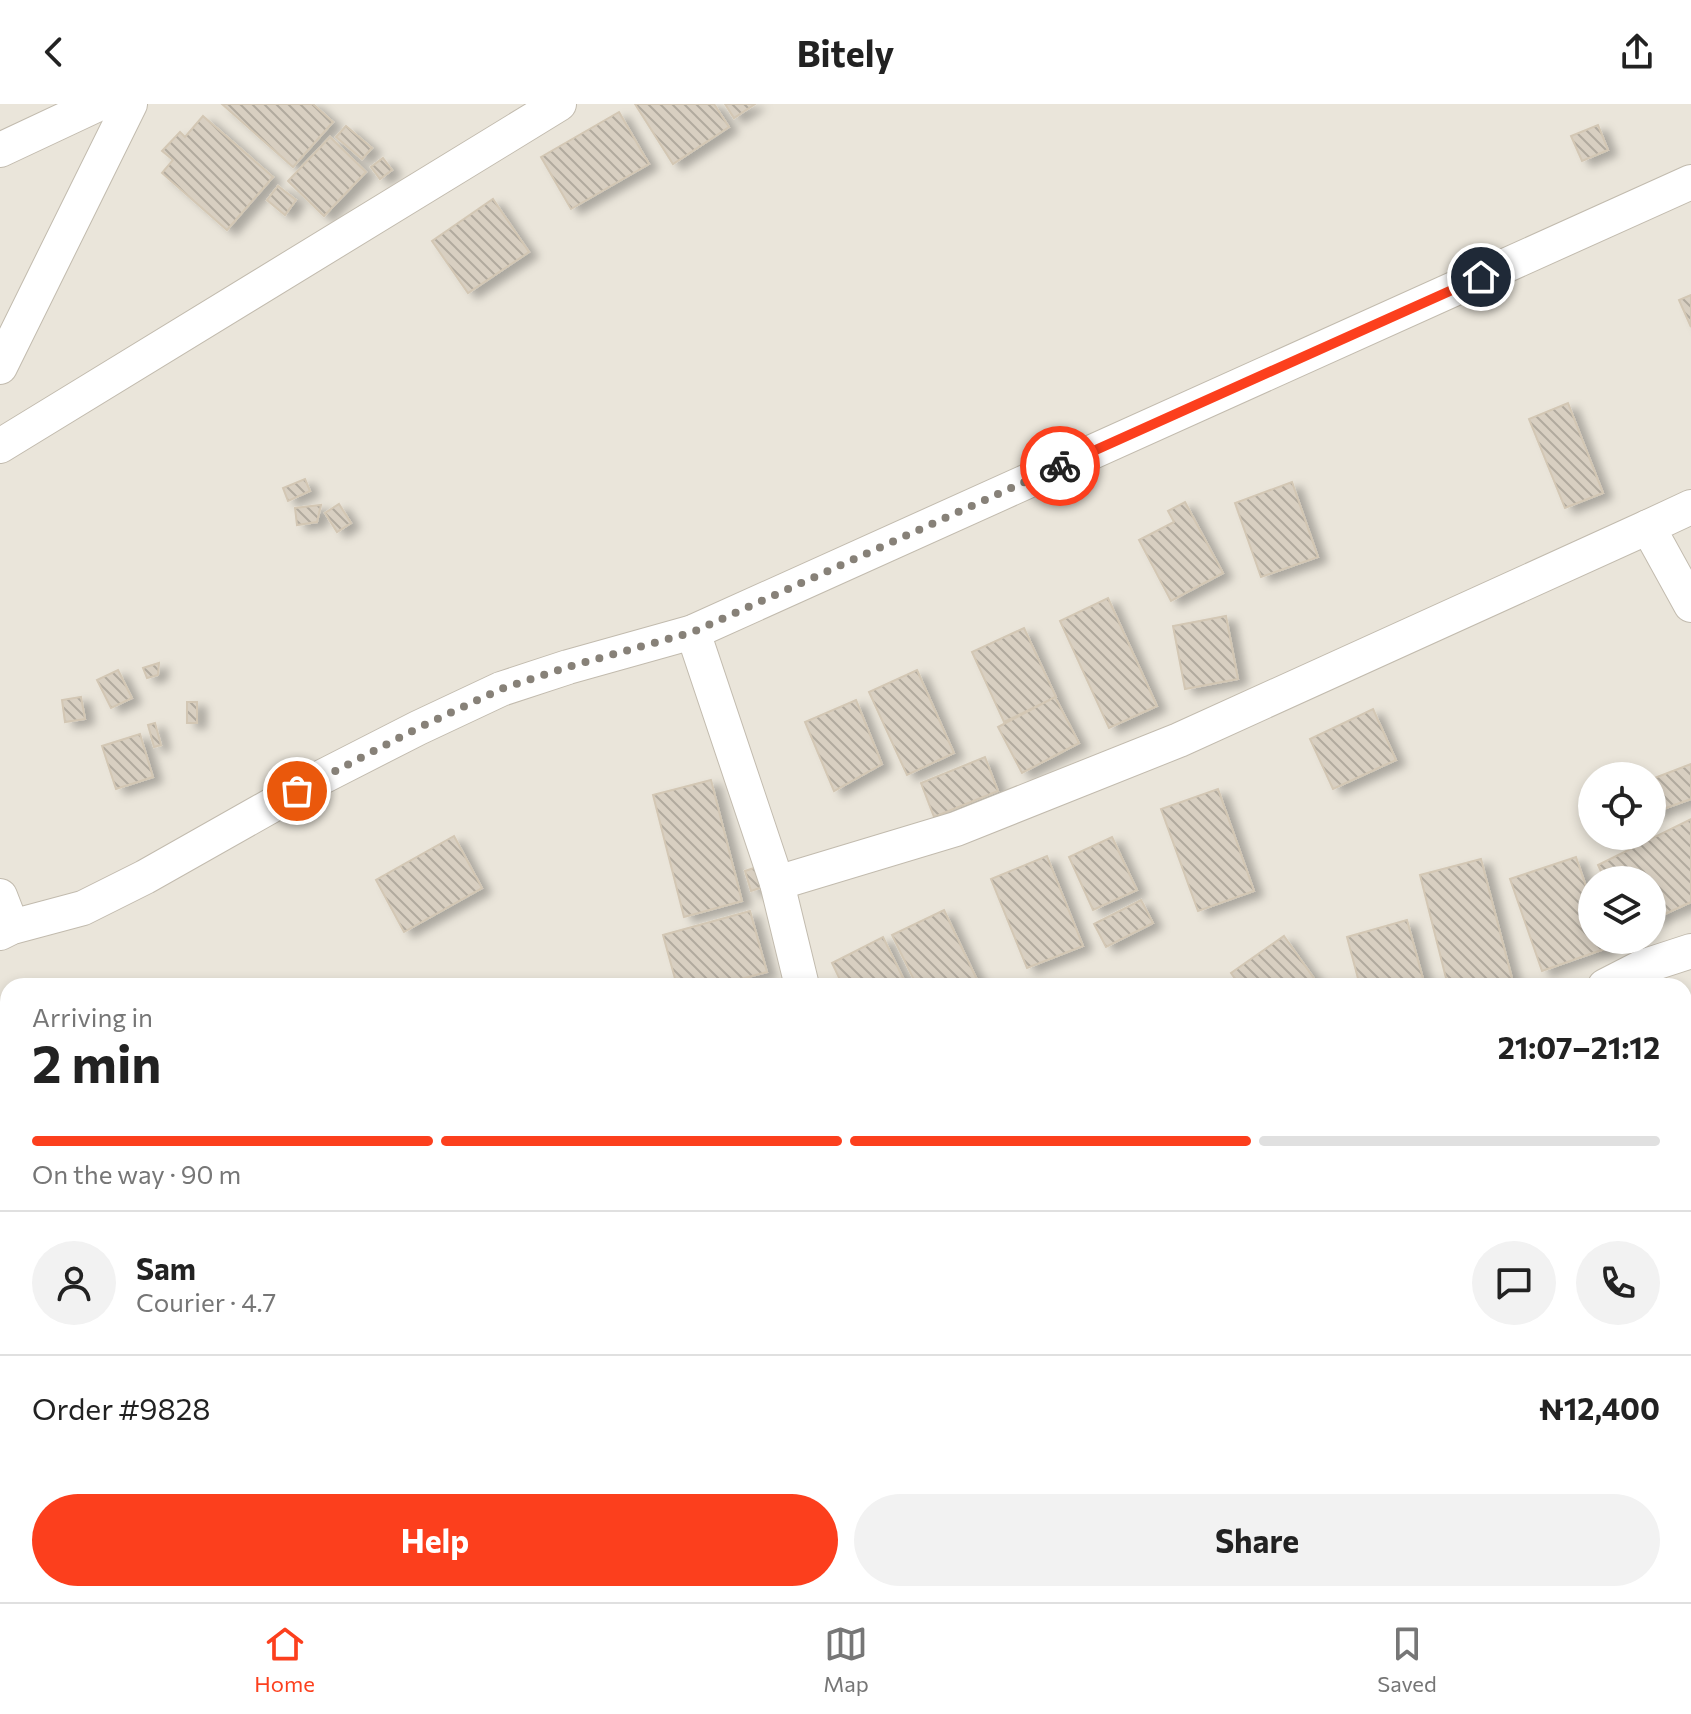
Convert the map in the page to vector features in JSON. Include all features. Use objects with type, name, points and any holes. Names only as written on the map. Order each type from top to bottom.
[{"type":"street","points":[[0,150],[98,104]]},
{"type":"street","points":[[0,367],[130,104]]},
{"type":"street","points":[[0,446],[559,104]]},
{"type":"street","points":[[4,919],[83,908],[145,877],[322,777],[501,689],[693,632],[1691,182]]},
{"type":"street","points":[[777,883],[956,829],[1179,740],[1691,507]]},
{"type":"street","points":[[1648,527],[1691,605]]},
{"type":"street","points":[[693,632],[777,883],[800,978]]},
{"type":"street","points":[[1648,977],[1691,951]]},
{"type":"shaded area","points":[[0,104],[1691,104],[1691,978],[0,978]]},
{"type":"building","points":[[222,104],[313,104],[333,122],[293,167]]},
{"type":"building","points":[[635,104],[714,104],[729,127],[673,164]]},
{"type":"building","points":[[725,104],[755,104],[734,118]]},
{"type":"building","points":[[619,112],[649,164],[571,209],[541,157]]},
{"type":"building","points":[[203,116],[273,177],[227,230],[162,173],[173,160],[162,151],[180,132],[185,137]]},
{"type":"building","points":[[1598,125],[1608,150],[1582,161],[1571,136]]},
{"type":"building","points":[[346,126],[372,148],[362,159],[336,137]]},
{"type":"building","points":[[330,137],[366,172],[324,216],[288,181]]},
{"type":"building","points":[[383,158],[392,170],[380,179],[371,167]]},
{"type":"building","points":[[278,186],[296,200],[285,215],[267,200]]},
{"type":"building","points":[[493,199],[529,252],[468,293],[432,241]]},
{"type":"building","points":[[1691,295],[1691,327],[1679,300]]},
{"type":"building","points":[[1568,403],[1603,493],[1565,508],[1529,419]]},
{"type":"building","points":[[305,479],[310,491],[288,501],[283,488]]},
{"type":"building","points":[[1292,482],[1318,557],[1261,577],[1235,503]]},
{"type":"building","points":[[1185,502],[1223,573],[1171,601],[1139,540],[1174,522],[1168,511]]},
{"type":"building","points":[[339,504],[351,523],[337,532],[325,513]]},
{"type":"building","points":[[321,505],[317,522],[297,525],[295,508]]},
{"type":"building","points":[[1108,598],[1157,706],[1109,728],[1060,621]]},
{"type":"building","points":[[1226,616],[1238,679],[1185,689],[1173,626]]},
{"type":"building","points":[[1024,628],[1056,697],[1004,722],[972,652]]},
{"type":"building","points":[[159,663],[158,675],[147,678],[143,668]]},
{"type":"building","points":[[118,670],[132,698],[111,708],[97,680]]},
{"type":"building","points":[[917,670],[954,753],[907,775],[869,692]]},
{"type":"building","points":[[81,697],[85,719],[65,722],[62,700]]},
{"type":"building","points":[[1055,697],[1079,743],[1022,773],[998,727]]},
{"type":"building","points":[[856,700],[882,764],[834,791],[805,722]]},
{"type":"building","points":[[187,702],[197,702],[197,723],[187,723]]},
{"type":"building","points":[[1373,709],[1396,760],[1333,789],[1310,739]]},
{"type":"building","points":[[155,723],[161,745],[154,747],[148,725]]},
{"type":"building","points":[[140,734],[153,777],[116,789],[102,746]]},
{"type":"building","points":[[985,757],[998,791],[934,817],[921,783]]},
{"type":"building","points":[[1691,764],[1691,799],[1666,808],[1666,774]]},
{"type":"building","points":[[711,780],[742,901],[684,917],[653,795]]},
{"type":"building","points":[[1218,789],[1254,891],[1198,911],[1161,809]]},
{"type":"building","points":[[1691,819],[1691,902],[1666,914],[1666,866],[1598,865],[1628,850],[1666,850],[1666,831]]},
{"type":"building","points":[[454,836],[482,888],[404,932],[376,880]]},
{"type":"building","points":[[1112,837],[1137,890],[1093,910],[1069,857]]},
{"type":"building","points":[[1047,856],[1083,946],[1027,968],[991,879]]},
{"type":"building","points":[[1576,857],[1579,866],[1578,954],[1590,954],[1542,971],[1510,879]]},
{"type":"building","points":[[1481,859],[1512,978],[1446,978],[1420,875]]},
{"type":"building","points":[[763,865],[769,885],[751,891],[745,871]]},
{"type":"building","points":[[1141,900],[1153,923],[1106,947],[1094,924]]},
{"type":"building","points":[[944,910],[976,978],[913,978],[892,935]]},
{"type":"building","points":[[750,911],[767,972],[745,978],[675,978],[663,935]]},
{"type":"building","points":[[1407,920],[1423,978],[1358,978],[1347,937]]},
{"type":"building","points":[[1284,936],[1314,978],[1234,978],[1231,973]]},
{"type":"building","points":[[883,937],[903,978],[839,978],[832,963]]},
{"type":"way so far","points":[[297,791],[501,689],[693,632],[1060,466]]},
{"type":"route","points":[[1060,466],[1481,277]]}]
